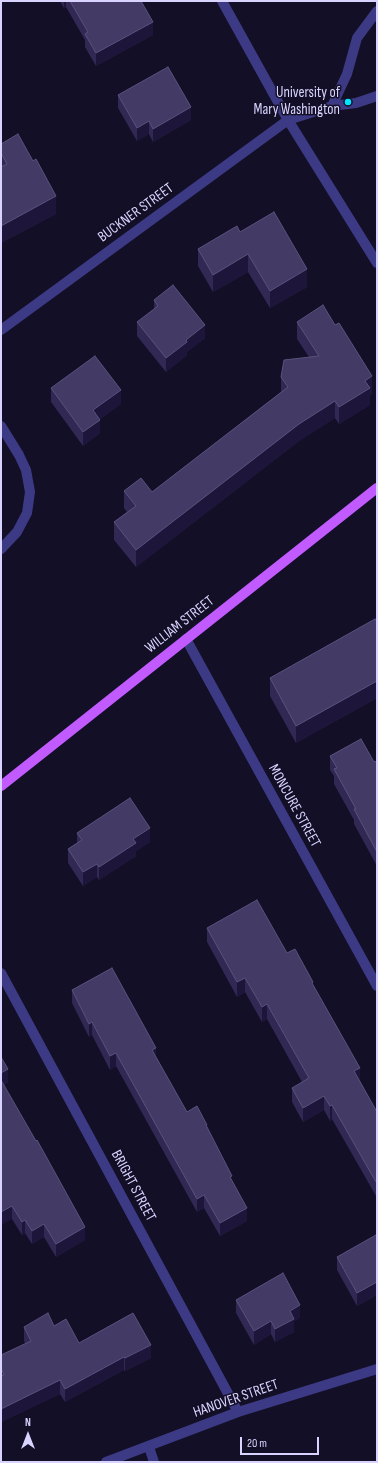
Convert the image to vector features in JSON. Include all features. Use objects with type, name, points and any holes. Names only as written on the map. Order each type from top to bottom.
[{"type":"main road","name":"WILLIAM STREET","points":[[1,786],[377,488]]},
{"type":"street","points":[[222,1],[288,120],[377,263]]},
{"type":"street","points":[[332,106],[347,74],[356,38],[377,11]]},
{"type":"street","name":"BUCKNER STREET","points":[[1,330],[288,120],[332,106],[356,103],[377,96]]},
{"type":"street","points":[[1,426],[19,455],[26,470],[30,492],[27,513],[17,532],[1,549]]},
{"type":"street","name":"MONCURE STREET","points":[[186,639],[377,986]]},
{"type":"street","name":"BRIGHT STREET","points":[[1,973],[238,1412]]},
{"type":"street","name":"HANOVER STREET","points":[[106,1462],[149,1447],[238,1412],[377,1370]]},
{"type":"street","points":[[149,1447],[154,1462]]},
{"type":"building","points":[[70,1],[141,1],[153,22],[96,53],[85,34],[88,32]]},
{"type":"building","points":[[168,67],[191,107],[153,129],[149,121],[137,128],[118,95]]},
{"type":"building","points":[[18,134],[33,161],[36,159],[56,196],[1,226],[1,167],[7,164],[1,153],[1,144]]},
{"type":"building","points":[[274,212],[307,269],[270,291],[248,254],[213,275],[198,249],[237,226],[240,232]]},
{"type":"building","points":[[173,285],[205,325],[186,340],[187,342],[166,358],[137,322],[158,306],[154,300]]},
{"type":"building","points":[[323,305],[335,325],[339,323],[372,376],[365,381],[370,388],[339,407],[335,401],[299,424],[136,550],[114,522],[136,506],[124,491],[141,478],[152,492],[288,387],[281,377],[284,360],[319,356],[297,322]]},
{"type":"building","points":[[95,356],[121,390],[93,410],[100,420],[83,432],[51,388]]},
{"type":"building","points":[[375,619],[377,622],[377,681],[296,726],[270,678]]},
{"type":"building","points":[[361,739],[374,762],[377,761],[377,852],[334,769],[337,768],[330,756]]},
{"type":"building","points":[[130,798],[150,828],[133,839],[136,843],[99,867],[97,864],[83,872],[68,849],[82,840],[77,833]]},
{"type":"building","points":[[257,900],[287,953],[295,949],[313,982],[312,983],[360,1068],[354,1071],[377,1112],[376,1182],[332,1105],[330,1106],[324,1096],[303,1108],[292,1088],[309,1078],[267,1004],[262,1007],[245,978],[237,982],[207,928]]},
{"type":"building","points":[[112,968],[156,1048],[152,1050],[187,1112],[197,1106],[232,1176],[230,1177],[247,1208],[220,1223],[204,1195],[197,1199],[116,1053],[110,1056],[92,1022],[89,1024],[72,990]]},
{"type":"building","points":[[1,1057],[8,1069],[1,1073]]},
{"type":"building","points":[[1,1080],[36,1141],[37,1140],[85,1227],[56,1244],[44,1224],[32,1231],[25,1220],[22,1222],[12,1206],[1,1212]]},
{"type":"building","points":[[376,1235],[377,1282],[357,1293],[337,1257]]},
{"type":"building","points":[[283,1273],[300,1305],[290,1311],[294,1319],[275,1329],[271,1321],[254,1331],[236,1300]]},
{"type":"building","points":[[48,1313],[54,1326],[66,1319],[79,1343],[133,1313],[151,1345],[125,1358],[124,1357],[65,1389],[60,1380],[1,1409],[1,1376],[4,1375],[1,1368],[1,1355],[31,1341],[24,1327]]},
{"type":"place","name":"University of Mary Washington","points":[[348,102]]}]
